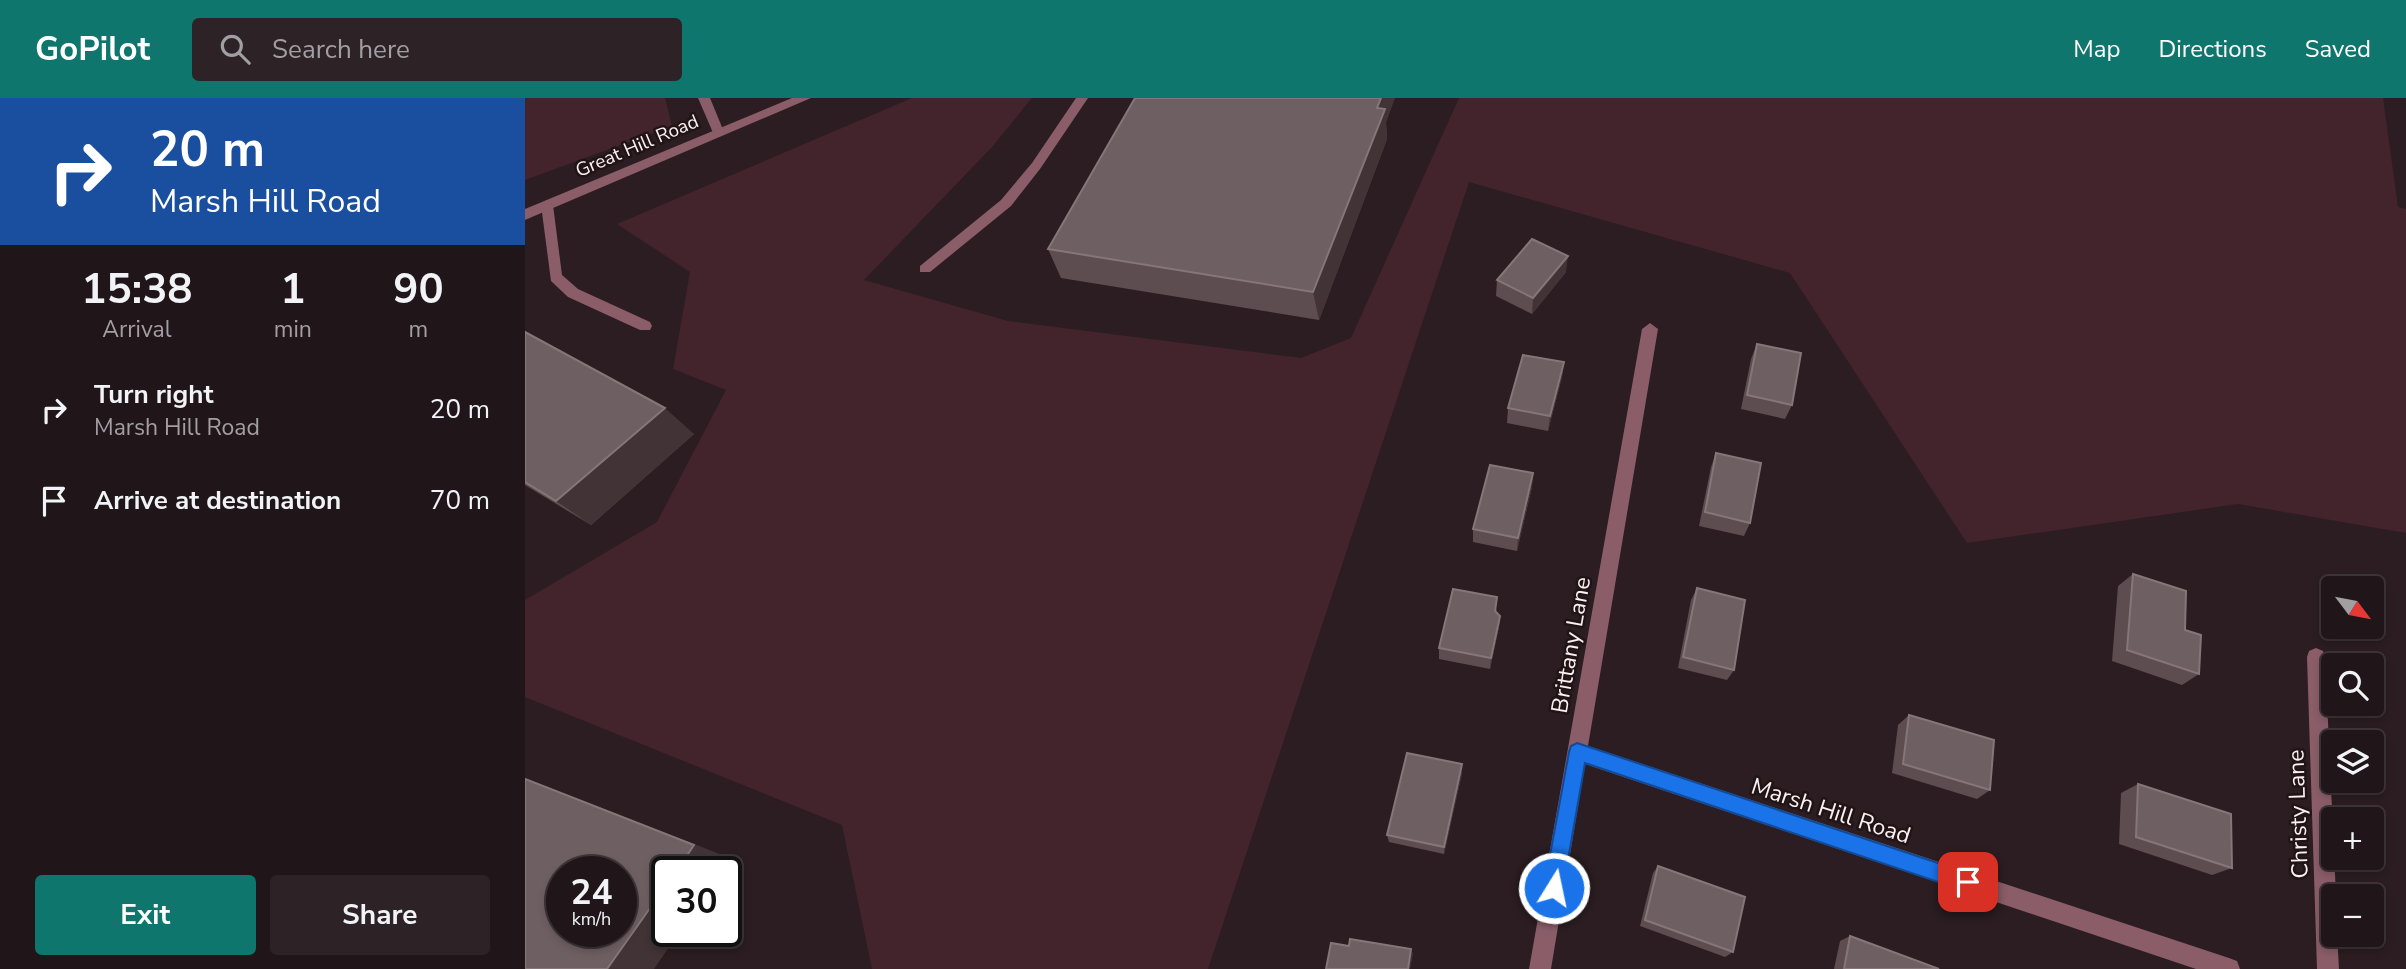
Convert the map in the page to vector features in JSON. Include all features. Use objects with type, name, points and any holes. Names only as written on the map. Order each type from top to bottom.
[{"type":"street","name":"Great Hill Road","points":[[525,215],[804,98]]},
{"type":"street","name":"Brittany Lane","points":[[1540,969],[1650,329]]},
{"type":"street","name":"Christy Lane","points":[[2316,657],[2328,969]]},
{"type":"street","name":"Marsh Hill Road","points":[[1577,752],[2229,969]]},
{"type":"lane","points":[[704,98],[718,132]]},
{"type":"lane","points":[[925,269],[1006,203],[1036,166],[1082,98]]},
{"type":"lane","points":[[547,205],[556,277],[573,293],[645,326]]},
{"type":"shaded area","points":[[525,98],[665,98],[672,126],[525,180]]},
{"type":"shaded area","points":[[912,98],[1032,98],[992,147],[864,280],[1008,321],[1301,358],[1351,338],[1459,98],[2383,98],[2398,207],[2406,209],[2406,533],[2238,504],[1967,543],[1790,273],[1469,182],[1208,969],[872,969],[842,825],[525,697],[525,600],[657,522],[726,390],[673,369],[690,272],[617,224]]},
{"type":"building","points":[[1135,98],[1381,98],[1377,108],[1385,109],[1313,292],[1048,249]]},
{"type":"building","points":[[1532,239],[1568,256],[1533,298],[1497,280]]},
{"type":"building","points":[[525,332],[665,408],[556,501],[525,482]]},
{"type":"building","points":[[1757,344],[1801,353],[1792,405],[1747,395]]},
{"type":"building","points":[[1523,355],[1564,362],[1550,416],[1508,408]]},
{"type":"building","points":[[1716,453],[1761,463],[1750,523],[1705,512]]},
{"type":"building","points":[[1490,465],[1533,473],[1518,538],[1473,529]]},
{"type":"building","points":[[2133,574],[2186,591],[2185,630],[2201,635],[2199,674],[2127,650]]},
{"type":"building","points":[[1697,588],[1745,600],[1734,670],[1683,657]]},
{"type":"building","points":[[1453,589],[1497,597],[1495,611],[1500,616],[1491,658],[1439,648]]},
{"type":"building","points":[[1909,715],[1994,740],[1990,790],[1903,764]]},
{"type":"building","points":[[1407,753],[1462,764],[1444,847],[1387,835]]},
{"type":"building","points":[[525,779],[694,845],[687,856],[651,856],[651,907],[637,926],[637,856],[546,856],[546,947],[623,947],[607,969],[525,969]]},
{"type":"building","points":[[2138,784],[2231,814],[2232,868],[2136,837]]},
{"type":"building","points":[[1658,866],[1745,897],[1733,952],[1645,920]]},
{"type":"building","points":[[1850,936],[1939,969],[1844,969]]},
{"type":"building","points":[[1350,939],[1411,949],[1408,969],[1326,969],[1331,943],[1349,946]]},
{"type":"route","points":[[1554,888],[1577,752],[1968,882]]}]
